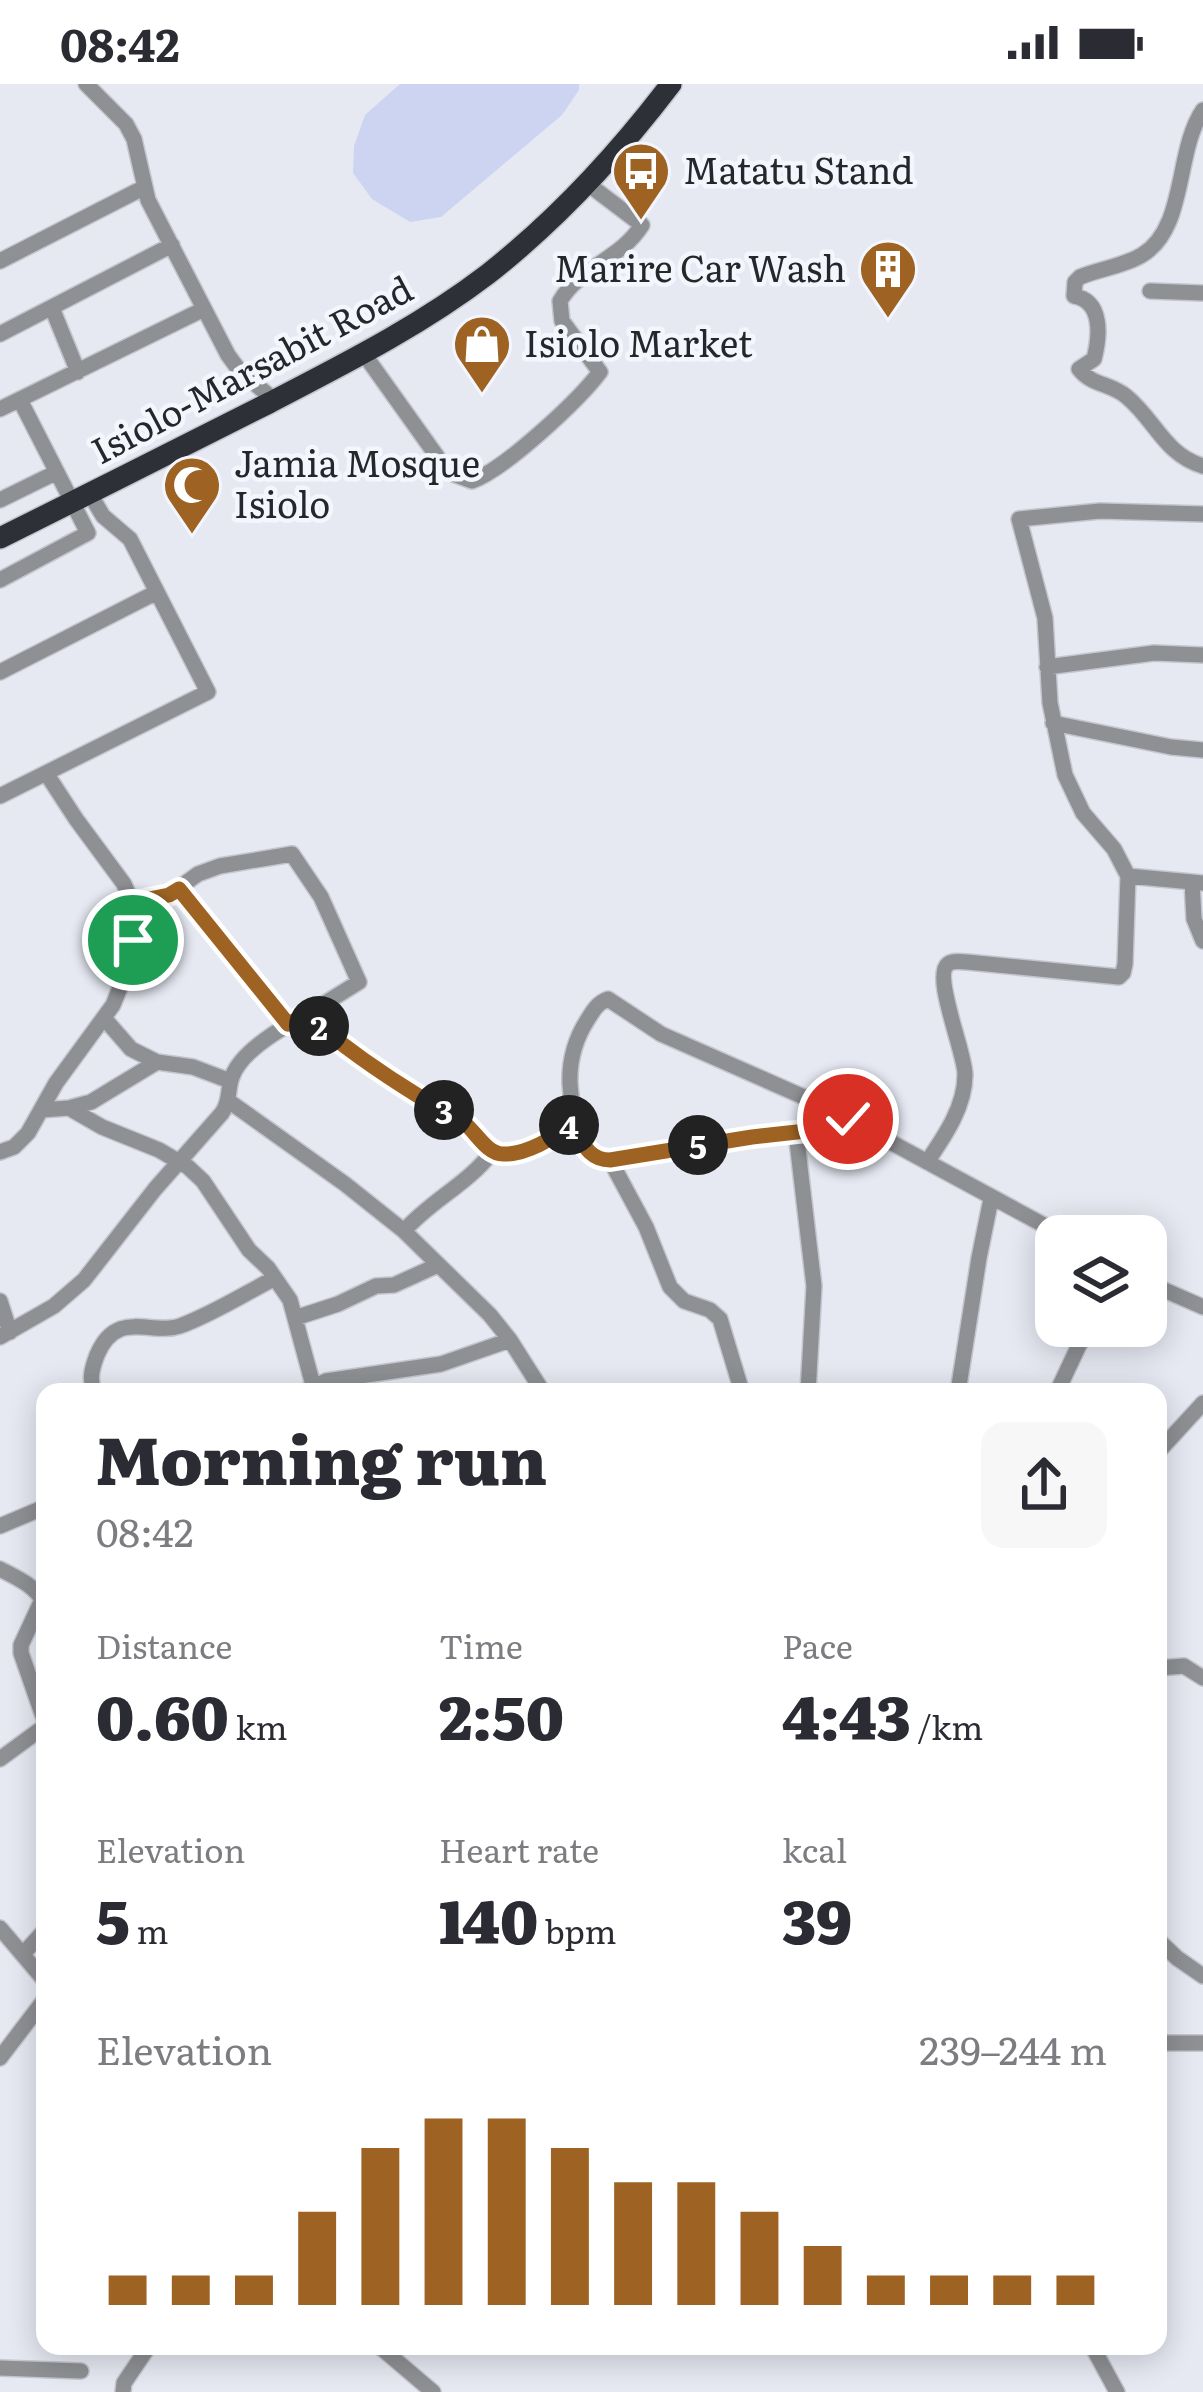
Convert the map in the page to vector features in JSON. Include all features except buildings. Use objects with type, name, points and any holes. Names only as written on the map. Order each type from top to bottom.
[{"type":"highway","name":"Isiolo-Marsabit Road","points":[[0,538],[364,354],[428,315],[487,275],[588,184],[671,84]]},
{"type":"street","points":[[86,84],[126,124],[137,151],[143,188],[235,365],[274,400]]},
{"type":"street","points":[[1203,110],[1190,134],[1167,226],[1144,254],[1080,277],[1073,296],[1091,304],[1097,325],[1096,353],[1078,369],[1093,382],[1123,393],[1170,448],[1203,466]]},
{"type":"street","points":[[364,354],[453,474],[472,481],[503,464],[600,372],[562,321],[560,301],[574,282],[620,252],[642,226],[588,184]]},
{"type":"street","points":[[0,261],[143,188]]},
{"type":"street","points":[[0,334],[172,245]]},
{"type":"street","points":[[1150,291],[1203,293]]},
{"type":"street","points":[[52,308],[78,372]]},
{"type":"street","points":[[0,409],[204,309]]},
{"type":"street","points":[[0,796],[208,692],[130,538],[57,472],[20,400]]},
{"type":"street","points":[[0,500],[57,472]]},
{"type":"street","points":[[0,580],[88,533],[81,498]]},
{"type":"street","points":[[927,1162],[953,1120],[965,1076],[945,967],[967,962],[1119,977],[1125,964],[1129,876],[1114,849],[1091,826],[1065,775],[1053,723],[1045,618],[1019,519],[1100,511],[1203,514]]},
{"type":"street","points":[[0,672],[155,593]]},
{"type":"street","points":[[1047,668],[1154,652],[1203,656]]},
{"type":"street","points":[[1053,723],[1203,750]]},
{"type":"street","points":[[0,1151],[14,1147],[28,1133],[56,1083],[104,1018],[119,992],[138,917],[134,902],[46,773]]},
{"type":"street","points":[[0,1300],[5,1334],[54,1306],[84,1280],[230,1102],[230,1081],[236,1069],[277,1030],[359,982],[321,897],[292,854],[220,866],[198,874],[169,895],[134,902]]},
{"type":"street","points":[[1129,876],[1197,883],[1194,919],[1203,941]]},
{"type":"street","points":[[179,889],[288,1024]]},
{"type":"street","points":[[306,1015],[412,1092],[464,1122],[492,1152],[509,1154],[570,1123],[573,1048],[590,1015],[606,999],[678,1043],[848,1119],[1035,1221]]},
{"type":"street","points":[[104,1018],[130,1049],[157,1062],[193,1067],[230,1081]]},
{"type":"street","points":[[41,1110],[91,1102],[157,1062]]},
{"type":"street","points":[[230,1102],[404,1232],[477,1302],[510,1340],[537,1383]]},
{"type":"street","points":[[69,1108],[159,1150],[211,1190],[249,1250],[290,1300],[318,1383]]},
{"type":"street","points":[[570,1123],[592,1155],[610,1160],[796,1132],[848,1119]]},
{"type":"street","points":[[796,1132],[814,1286],[809,1383]]},
{"type":"street","points":[[404,1232],[428,1205],[478,1169],[492,1152]]},
{"type":"street","points":[[610,1160],[646,1227],[670,1287],[684,1301],[710,1310],[719,1319],[739,1383]]},
{"type":"street","points":[[959,1383],[992,1199]]},
{"type":"street","points":[[296,1318],[376,1286],[394,1286],[438,1265]]},
{"type":"street","points":[[90,1383],[98,1354],[119,1330],[150,1325],[176,1328],[274,1278]]},
{"type":"street","points":[[1167,1291],[1203,1306]]},
{"type":"street","points":[[345,1383],[441,1364],[510,1340]]},
{"type":"street","points":[[1061,1383],[1078,1347]]},
{"type":"street","points":[[1167,1443],[1203,1403]]},
{"type":"street","points":[[0,1526],[36,1511]]},
{"type":"street","points":[[0,1569],[36,1593]]},
{"type":"street","points":[[36,1613],[21,1653],[36,1697]]},
{"type":"street","points":[[1167,1667],[1184,1666],[1203,1678]]},
{"type":"street","points":[[0,1760],[36,1731]]},
{"type":"street","points":[[0,1928],[36,1970]]},
{"type":"street","points":[[22,1954],[36,1939]]},
{"type":"street","points":[[1167,1949],[1203,1976]]},
{"type":"street","points":[[0,2058],[36,2011]]},
{"type":"street","points":[[1167,2043],[1203,2043]]},
{"type":"street","points":[[123,2392],[143,2355]]},
{"type":"street","points":[[390,2355],[433,2392]]},
{"type":"street","points":[[1097,2355],[1117,2392]]},
{"type":"street","points":[[0,2368],[81,2371]]},
{"type":"shaded area","points":[[400,84],[579,84],[579,90],[562,115],[441,217],[410,222],[372,199],[353,173],[354,146],[365,115]]},
{"type":"place","name":"Matatu Stand","points":[[641,222]]},
{"type":"place","name":"Marire Car Wash","points":[[888,320]]},
{"type":"place","name":"Isiolo Market","points":[[482,395]]},
{"type":"place","name":"Jamia Mosque Isiolo","points":[[192,536]]},
{"type":"route","points":[[133,940],[138,917],[134,902],[179,889],[288,1024],[306,1015],[424,1100],[454,1114],[500,1154],[535,1146],[570,1123],[592,1155],[610,1160],[806,1131],[848,1119]]}]
